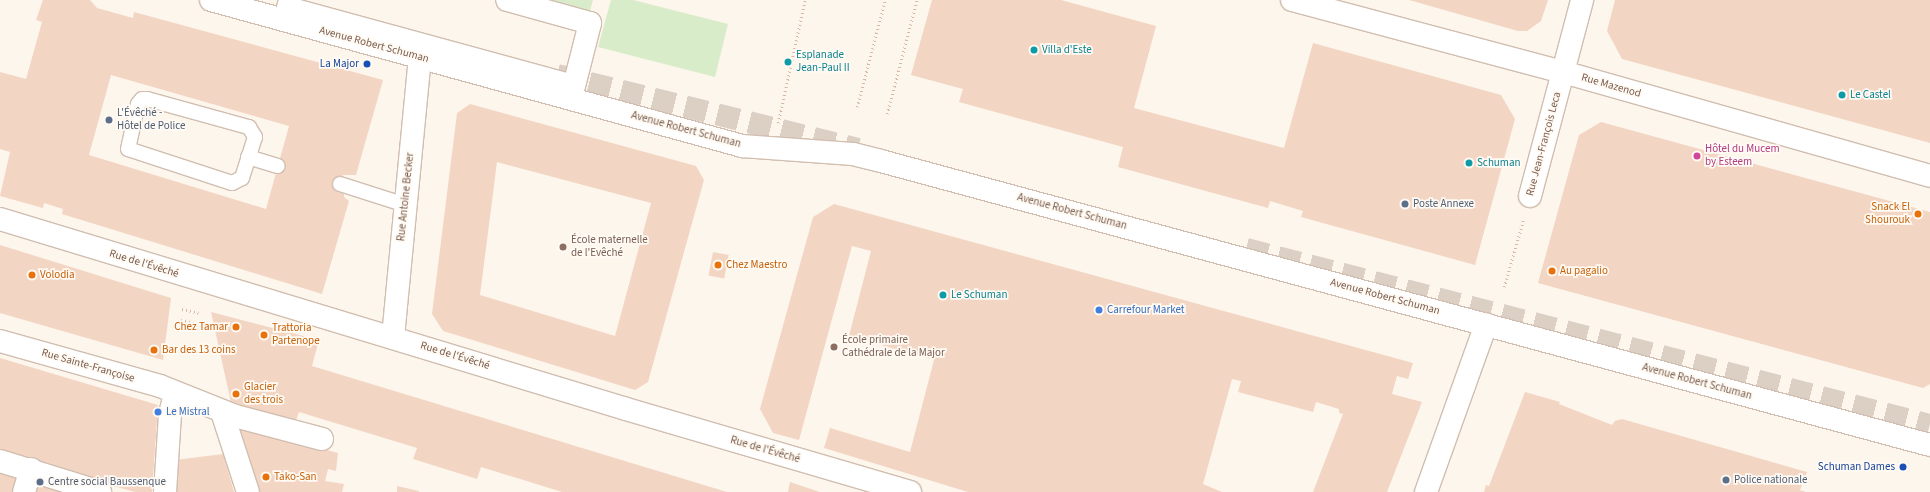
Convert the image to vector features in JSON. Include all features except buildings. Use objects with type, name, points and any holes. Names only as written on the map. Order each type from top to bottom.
[{"type":"street","name":"Avenue Robert Schuman","points":[[211,0],[742,146],[847,154],[882,161],[1930,445]]},
{"type":"street","points":[[290,0],[288,8],[574,86],[590,23],[507,0]]},
{"type":"street","name":"Rue Mazenod","points":[[1292,0],[1563,72],[1930,176]]},
{"type":"street","name":"Rue Jean-François Leca","points":[[1530,196],[1582,0]]},
{"type":"street","name":"Rue Antoine Becker","points":[[393,337],[420,57]]},
{"type":"street","name":"Rue de l'Évêché","points":[[0,219],[910,492]]},
{"type":"street","points":[[1426,492],[1486,324]]},
{"type":"street","name":"Rue Sainte-Françoise","points":[[0,341],[160,386],[175,394],[222,412],[322,439]]},
{"type":"street","points":[[165,492],[170,414],[175,394]]},
{"type":"street","points":[[222,412],[248,492]]},
{"type":"street","points":[[0,461],[31,469],[100,492]]},
{"type":"street","points":[[24,492],[31,469]]},
{"type":"lane","points":[[147,98],[249,127],[255,137],[248,157],[242,178],[232,183],[133,152],[128,149],[128,143],[138,104],[142,99],[147,98]]},
{"type":"lane","points":[[248,157],[278,166]]},
{"type":"lane","points":[[340,184],[406,205]]},
{"type":"path","points":[[777,128],[805,0]]},
{"type":"path","points":[[857,107],[885,0]]},
{"type":"path","points":[[887,114],[917,0]]},
{"type":"path","name":"Rue Jean-François Leca","points":[[1504,287],[1530,196]]},
{"type":"path","points":[[182,309],[199,313]]},
{"type":"path","points":[[181,320],[203,324]]},
{"type":"green space","points":[[536,0],[593,0],[589,14]]},
{"type":"green space","points":[[611,0],[633,0],[728,24],[715,77],[598,47]]},
{"type":"tunnel","points":[[557,75],[858,149]]},
{"type":"tunnel","points":[[1246,249],[1930,425]]},
{"type":"place","name":"Villa d'Este","points":[[1034,50]]},
{"type":"place","name":"Esplanade Jean-Paul II","points":[[788,62]]},
{"type":"place","name":"La Major","points":[[367,64]]},
{"type":"place","name":"Le Castel","points":[[1842,95]]},
{"type":"place","name":"L'Évêché - Hôtel de Police","points":[[109,120]]},
{"type":"place","name":"Hôtel du Mucem by Esteem","points":[[1697,156]]},
{"type":"place","name":"Schuman","points":[[1469,163]]},
{"type":"place","name":"Poste Annexe","points":[[1405,204]]},
{"type":"place","name":"Snack El Shourouk","points":[[1918,214]]},
{"type":"place","name":"École maternelle de l'Evêché","points":[[563,247]]},
{"type":"place","name":"Chez Maestro","points":[[718,265]]},
{"type":"place","name":"Au pagalio","points":[[1552,271]]},
{"type":"place","name":"Volodia","points":[[32,275]]},
{"type":"place","name":"Le Schuman","points":[[943,295]]},
{"type":"place","name":"Carrefour Market","points":[[1099,310]]},
{"type":"place","name":"Chez Tamar","points":[[236,327]]},
{"type":"place","name":"Trattoria Partenope","points":[[264,335]]},
{"type":"place","name":"École primaire Cathédrale de la Major","points":[[834,347]]},
{"type":"place","name":"Bar des 13 coins","points":[[154,350]]},
{"type":"place","name":"Glacier des trois","points":[[236,394]]},
{"type":"place","name":"Le Mistral","points":[[158,412]]},
{"type":"place","name":"Schuman Dames","points":[[1903,467]]},
{"type":"place","name":"Tako-San","points":[[266,477]]},
{"type":"place","name":"Police nationale","points":[[1726,480]]},
{"type":"place","name":"Centre social Baussenque","points":[[40,482]]}]
